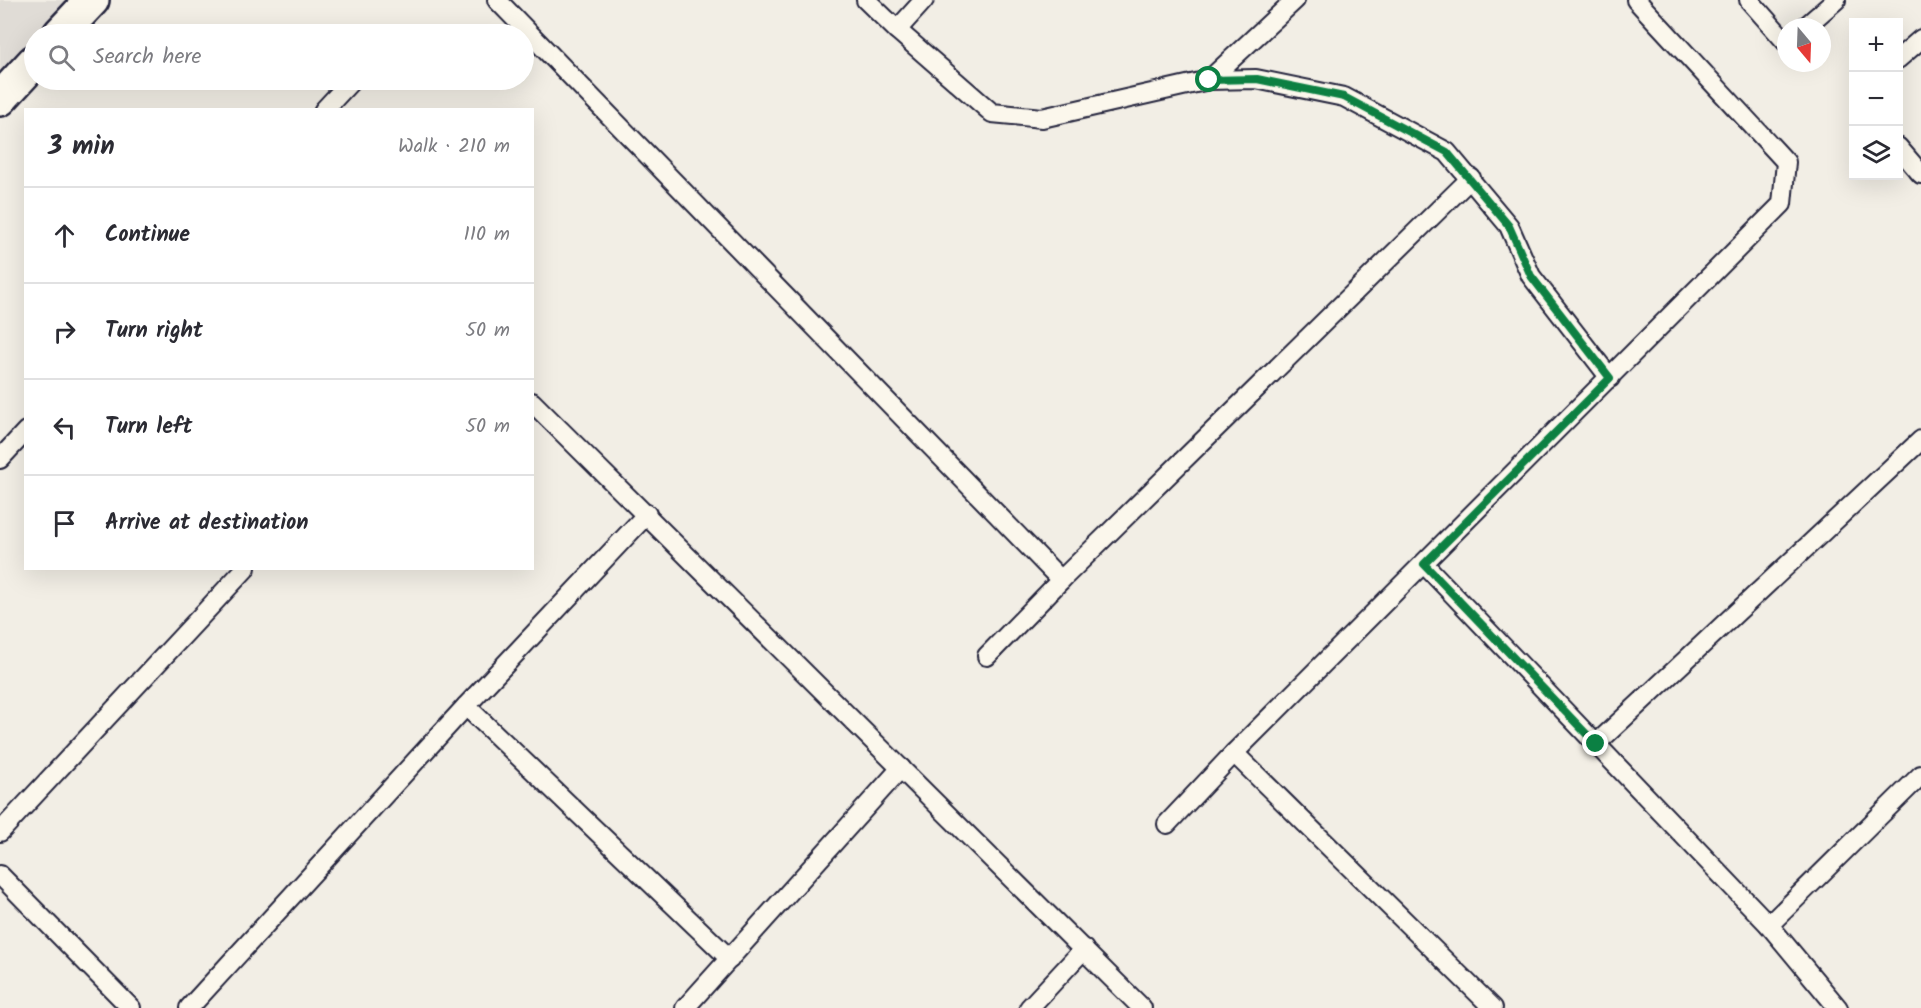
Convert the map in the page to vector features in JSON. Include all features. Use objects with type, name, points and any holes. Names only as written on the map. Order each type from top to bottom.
[{"type":"main road","points":[[69,24],[92,0]]},
{"type":"main road","points":[[0,99],[24,73]]},
{"type":"lane","points":[[497,0],[520,24]]},
{"type":"lane","points":[[866,0],[992,113],[1041,118],[1209,80],[1257,79],[1344,97],[1447,152],[1509,226],[1531,276],[1610,378]]},
{"type":"lane","points":[[897,30],[924,0]]},
{"type":"lane","points":[[1209,80],[1295,0]]},
{"type":"lane","points":[[1167,824],[1234,753],[1782,204],[1786,162],[1636,0]]},
{"type":"lane","points":[[1749,0],[1777,32]]},
{"type":"lane","points":[[1815,18],[1836,0]]},
{"type":"lane","points":[[534,38],[1061,580]]},
{"type":"lane","points":[[1903,55],[1921,39]]},
{"type":"lane","points":[[326,108],[343,90]]},
{"type":"lane","points":[[1903,152],[1921,174]]},
{"type":"lane","points":[[987,656],[1061,580],[1471,178]]},
{"type":"lane","points":[[534,404],[1142,1008]]},
{"type":"lane","points":[[0,459],[24,433]]},
{"type":"lane","points":[[1596,744],[1921,440]]},
{"type":"lane","points":[[189,1008],[466,706],[647,514]]},
{"type":"lane","points":[[1424,564],[1769,925],[1838,1008]]},
{"type":"lane","points":[[0,832],[244,570]]},
{"type":"lane","points":[[466,706],[730,959]]},
{"type":"lane","points":[[1234,753],[1493,1008]]},
{"type":"lane","points":[[685,1008],[901,768]]},
{"type":"lane","points":[[1769,925],[1921,775]]},
{"type":"lane","points":[[0,875],[131,1008]]},
{"type":"lane","points":[[1029,1008],[1084,949]]},
{"type":"shaded area","points":[[0,0],[92,0],[69,24],[24,24],[24,73],[0,99]]},
{"type":"route","points":[[1209,80],[1257,79],[1344,97],[1447,152],[1509,226],[1531,276],[1610,378],[1424,564],[1596,744]]}]
